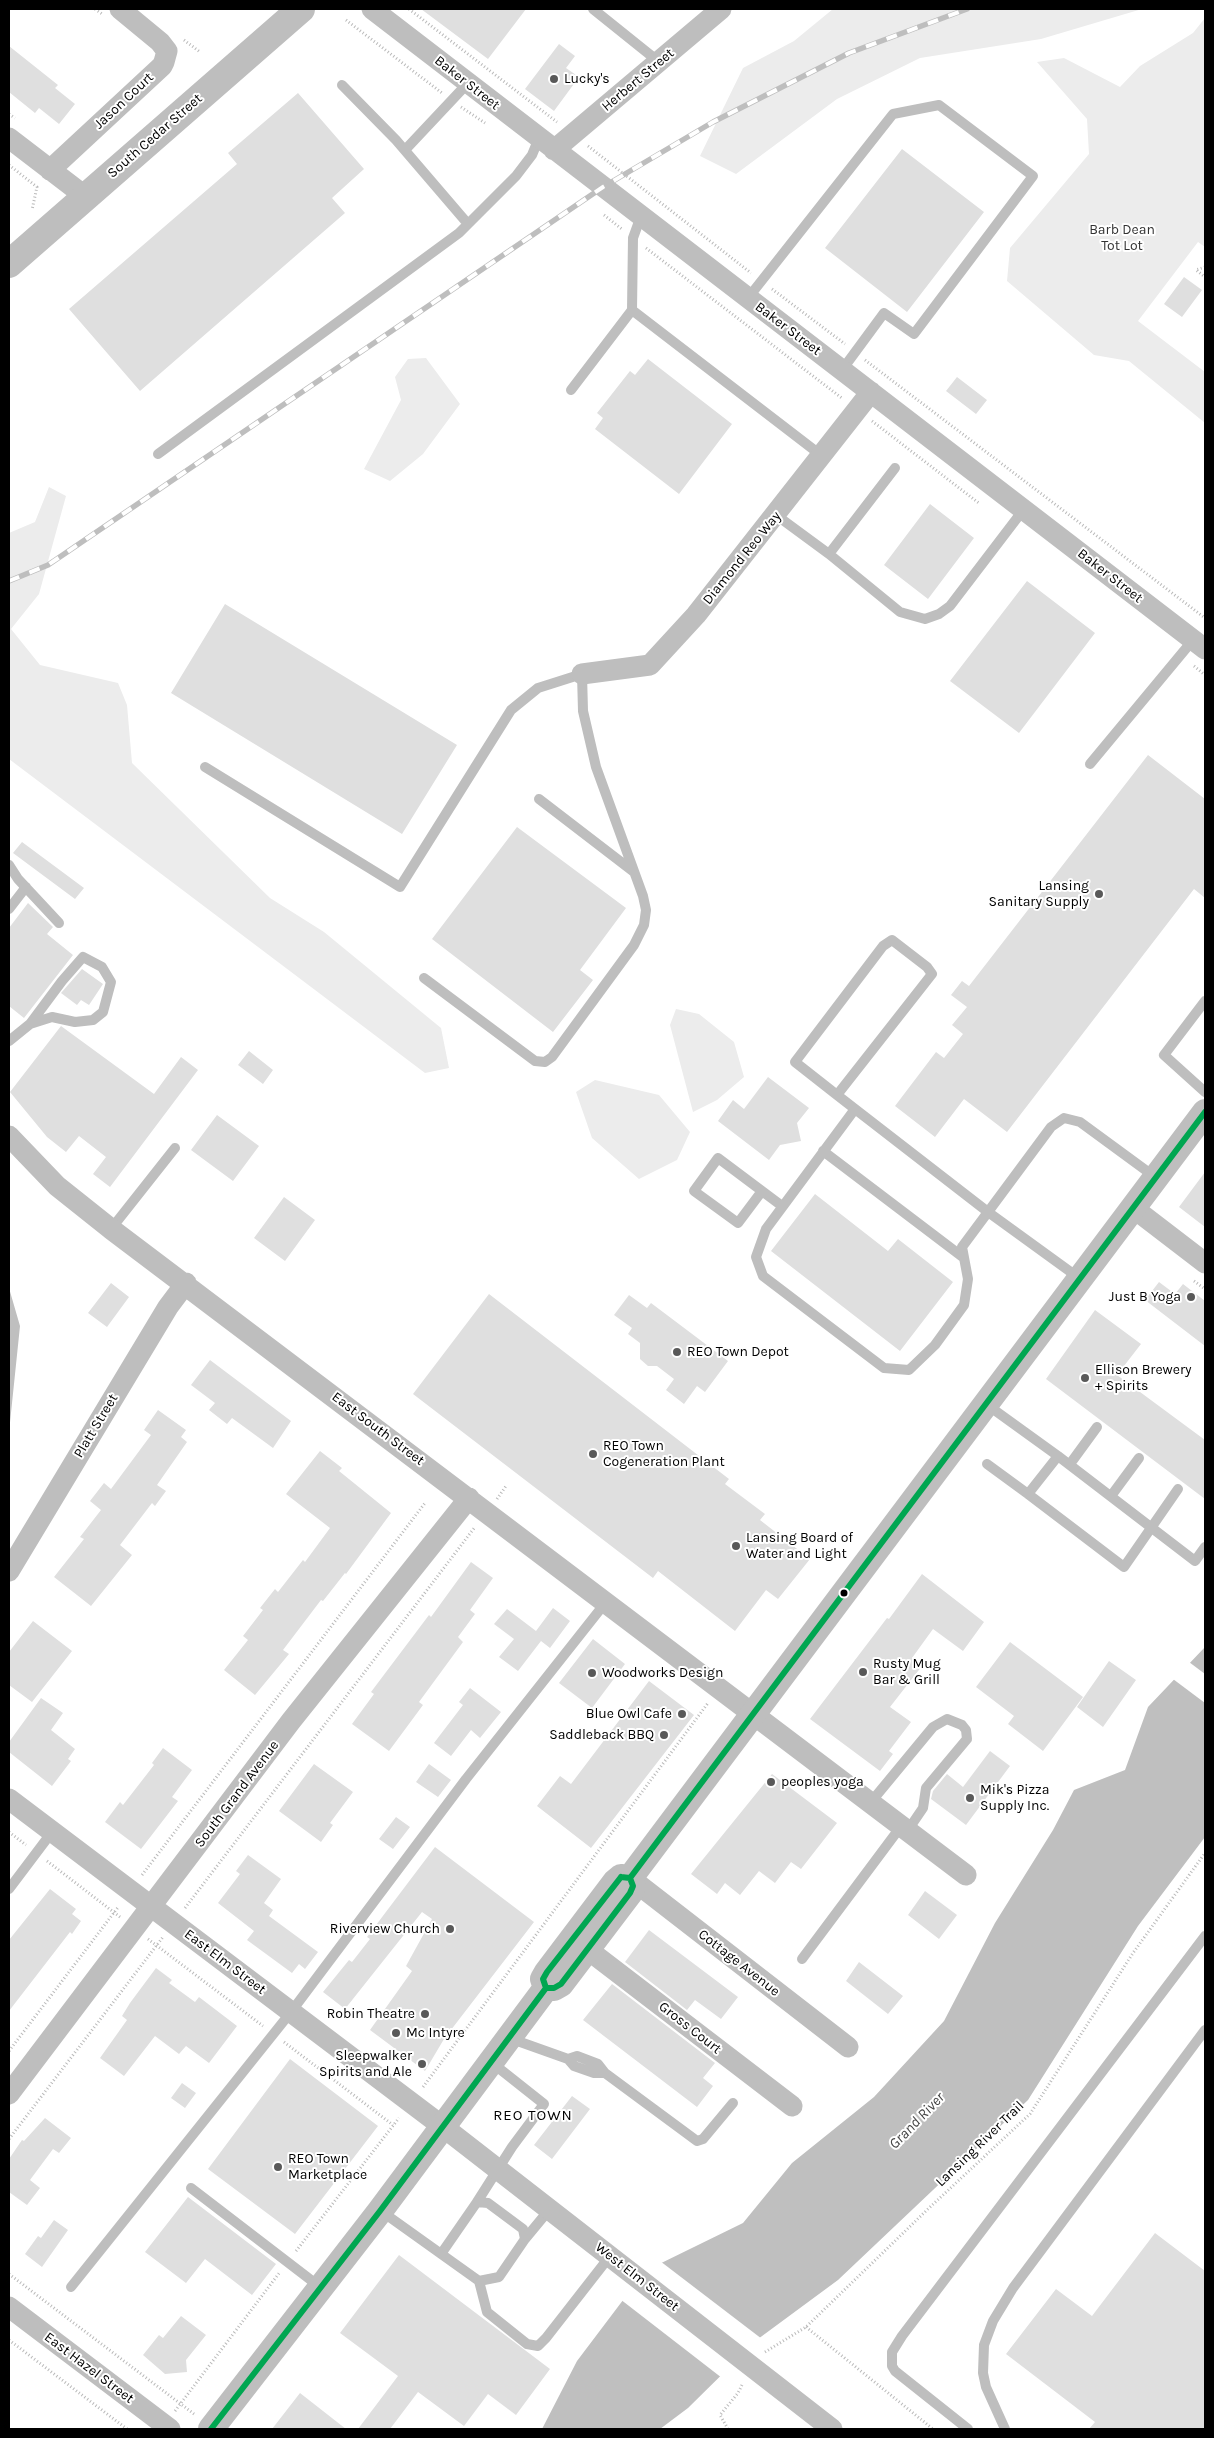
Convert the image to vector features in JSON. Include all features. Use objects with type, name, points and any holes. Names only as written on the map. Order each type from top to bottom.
[{"type":"main road","name":"South Cedar Street","points":[[9,264],[301,9]]},
{"type":"street","name":"Jason Court","points":[[50,170],[162,66],[164,62],[167,51],[160,42],[120,9]]},
{"type":"street","name":"Baker Street","points":[[372,9],[467,84],[1199,644]]},
{"type":"street","name":"Herbert Street","points":[[546,144],[573,134],[721,9]]},
{"type":"street","points":[[9,138],[86,197]]},
{"type":"street","name":"Diamond Reo Way","points":[[582,674],[650,665],[696,615],[776,516],[871,392]]},
{"type":"street","points":[[630,1878],[1205,1112]]},
{"type":"street","name":"East South Street","points":[[9,1136],[57,1186],[111,1228],[966,1874]]},
{"type":"street","points":[[1132,1207],[1205,1263]]},
{"type":"street","name":"Platt Street","points":[[9,1571],[168,1308],[186,1283]]},
{"type":"street","name":"South Grand Avenue","points":[[9,2094],[291,1722],[468,1498]]},
{"type":"street","name":"East Elm Street","points":[[9,1799],[442,2126]]},
{"type":"street","points":[[546,1988],[543,1979],[547,1972],[615,1882],[621,1877],[630,1878]]},
{"type":"street","points":[[546,1988],[554,1988],[561,1984],[588,1949],[630,1893],[633,1886],[630,1878]]},
{"type":"street","name":"Cottage Avenue","points":[[630,1878],[848,2047]]},
{"type":"street","name":"Gross Court","points":[[588,1949],[792,2106]]},
{"type":"street","points":[[212,2428],[380,2211],[546,1988]]},
{"type":"street","name":"West Elm Street","points":[[442,2126],[832,2429]]},
{"type":"street","name":"East Hazel Street","points":[[9,2308],[167,2427]]},
{"type":"lane","points":[[593,9],[659,62]]},
{"type":"lane","points":[[405,150],[467,84]]},
{"type":"lane","points":[[342,85],[405,150],[468,224]]},
{"type":"lane","points":[[748,298],[893,114],[939,105],[1033,176],[914,334],[884,313],[842,370]]},
{"type":"lane","points":[[158,454],[459,233],[516,176],[532,155],[546,144]]},
{"type":"lane","points":[[571,390],[632,310],[633,238],[641,216]]},
{"type":"lane","points":[[632,310],[822,456]]},
{"type":"lane","points":[[829,554],[895,468]]},
{"type":"lane","points":[[776,516],[829,554],[900,612],[925,619],[940,614],[950,606],[1024,509]]},
{"type":"lane","points":[[1090,764],[1199,644]]},
{"type":"lane","points":[[205,767],[400,887],[511,710],[538,688],[582,674],[583,711],[596,767],[635,873],[646,910],[644,925],[634,945],[552,1057],[545,1062],[535,1061],[424,978]]},
{"type":"lane","points":[[539,800],[635,873]]},
{"type":"lane","points":[[9,865],[59,923]]},
{"type":"lane","points":[[9,909],[26,887]]},
{"type":"lane","points":[[837,1095],[932,974],[927,967],[892,940],[883,946],[795,1062],[837,1095],[855,1109],[988,1212],[1080,1278]]},
{"type":"lane","points":[[9,1041],[30,1024],[62,981],[83,957],[102,967],[110,982],[103,1012],[93,1020],[76,1022],[52,1017],[30,1024]]},
{"type":"lane","points":[[1205,1001],[1164,1055],[1205,1092]]},
{"type":"lane","points":[[855,1109],[766,1229],[756,1257],[763,1276],[884,1368],[909,1370],[935,1345],[964,1305],[968,1279],[962,1247],[1051,1127],[1064,1118],[1080,1122],[1155,1177]]},
{"type":"lane","points":[[111,1228],[175,1148]]},
{"type":"lane","points":[[823,1151],[964,1258]]},
{"type":"lane","points":[[762,1192],[738,1223],[694,1191],[718,1158],[782,1206]]},
{"type":"lane","points":[[986,1404],[1070,1464],[1194,1561],[1205,1547]]},
{"type":"lane","points":[[1070,1464],[1097,1427]]},
{"type":"lane","points":[[1028,1494],[1058,1456]]},
{"type":"lane","points":[[1112,1496],[1139,1458]]},
{"type":"lane","points":[[987,1464],[1124,1567],[1178,1489]]},
{"type":"lane","points":[[71,2287],[274,2034],[466,1779],[606,1602]]},
{"type":"lane","points":[[802,1959],[905,1827],[923,1808],[926,1788],[965,1743],[968,1735],[962,1725],[947,1719],[933,1727],[871,1802]]},
{"type":"lane","points":[[9,1888],[52,1832]]},
{"type":"lane","points":[[968,2429],[895,2371],[892,2366],[892,2352],[908,2328],[1205,1936]]},
{"type":"lane","points":[[1005,2429],[986,2387],[983,2373],[984,2345],[993,2321],[1010,2293],[1205,2030]]},
{"type":"lane","points":[[508,2037],[568,2059],[574,2066],[594,2073],[605,2073],[696,2141],[703,2139],[733,2104]]},
{"type":"lane","points":[[441,2254],[544,2104],[490,2061]]},
{"type":"lane","points":[[191,2188],[321,2288]]},
{"type":"lane","points":[[477,2202],[488,2203],[523,2229],[525,2239]]},
{"type":"lane","points":[[479,2281],[499,2277],[525,2239],[549,2210]]},
{"type":"lane","points":[[380,2211],[479,2281],[487,2312],[528,2344],[538,2346],[610,2256]]},
{"type":"path","points":[[409,9],[762,282],[1205,618]]},
{"type":"path","points":[[9,165],[37,187],[32,210]]},
{"type":"path","points":[[1205,267],[1196,270],[1205,277]]},
{"type":"path","points":[[9,2140],[506,1486]]},
{"type":"path","points":[[9,2051],[425,1503]]},
{"type":"path","points":[[167,2427],[181,2403],[393,2125],[709,1703]]},
{"type":"path","points":[[9,1832],[393,2125]]},
{"type":"path","name":"Lansing River Trail","points":[[762,2354],[806,2327],[928,2208],[1030,2114],[1133,1953],[1205,1853]]},
{"type":"path","points":[[9,2274],[212,2428]]},
{"type":"path","points":[[806,2327],[932,2429]]},
{"type":"path","points":[[9,2340],[127,2429]]},
{"type":"path","points":[[728,2429],[720,2415],[738,2393],[746,2376]]},
{"type":"green space","points":[[833,9],[1142,9],[1041,39],[920,58],[837,99],[736,174],[700,156],[743,68],[794,41]]},
{"type":"green space","name":"Barb Dean Tot Lot","points":[[1205,18],[1205,247],[1198,242],[1138,321],[1205,372],[1205,423],[1129,361],[1094,355],[1007,281],[1010,248],[1089,154],[1087,119],[1037,62],[1064,58],[1120,87],[1140,66],[1193,33]]},
{"type":"green space","points":[[426,358],[460,404],[423,454],[390,481],[364,469],[401,400],[395,377],[408,359]]},
{"type":"green space","points":[[49,487],[66,496],[39,594],[11,629],[40,665],[118,683],[127,705],[132,763],[270,898],[324,932],[441,1028],[449,1068],[425,1073],[9,759],[9,533],[35,522]]},
{"type":"green space","points":[[676,1009],[699,1014],[734,1042],[744,1077],[717,1100],[693,1112],[670,1025]]},
{"type":"green space","points":[[595,1080],[659,1095],[690,1132],[677,1160],[639,1179],[592,1138],[576,1092]]},
{"type":"water","points":[[9,1288],[20,1326],[9,1432]]},
{"type":"water","name":"Grand River","points":[[1205,1647],[1205,1837],[1138,1926],[1028,2100],[838,2280],[758,2339],[688,2408],[660,2429],[542,2429],[577,2361],[645,2271],[743,2223],[792,2163],[874,2097],[944,2021],[995,1923],[1053,1830],[1074,1790],[1125,1770],[1148,1707]]},
{"type":"pier","points":[[1189,1662],[1205,1674],[1205,1703],[1173,1679]]},
{"type":"pier","points":[[660,2261],[762,2339],[722,2378],[620,2299],[643,2269]]},
{"type":"building","points":[[421,9],[526,9],[488,59]]},
{"type":"building","points":[[559,44],[575,56],[566,68],[579,77],[554,111],[525,89]]},
{"type":"building","points":[[9,46],[58,85],[55,88],[75,104],[59,124],[39,108],[35,113],[9,92]]},
{"type":"building","points":[[298,93],[364,169],[332,198],[345,213],[140,391],[69,309],[237,164],[228,153]]},
{"type":"building","points":[[902,149],[984,212],[907,312],[825,248]]},
{"type":"building","points":[[1184,277],[1202,290],[1182,317],[1164,304]]},
{"type":"building","points":[[648,359],[732,424],[679,494],[595,429],[603,418],[597,413],[630,371],[635,375]]},
{"type":"building","points":[[957,377],[987,400],[976,414],[946,391]]},
{"type":"building","points":[[930,504],[974,538],[928,599],[884,565]]},
{"type":"building","points":[[1027,581],[1095,633],[1019,733],[950,681]]},
{"type":"building","points":[[225,604],[457,745],[402,834],[171,693]]},
{"type":"building","name":"Lansing Sanitary Supply","points":[[1148,755],[1205,799],[1205,898],[1194,889],[1007,1132],[964,1099],[935,1137],[895,1106],[936,1052],[944,1058],[963,1034],[952,1025],[967,1007],[951,995],[962,981],[969,986]]},
{"type":"building","points":[[517,827],[626,908],[580,970],[593,980],[553,1032],[432,939]]},
{"type":"building","points":[[22,842],[84,888],[75,899],[13,853]]},
{"type":"building","points":[[28,903],[53,927],[47,934],[73,955],[24,1018],[9,1006],[9,928]]},
{"type":"building","points":[[82,969],[103,984],[89,1005],[81,1000],[77,1005],[61,993]]},
{"type":"building","points":[[61,1026],[154,1094],[181,1057],[198,1070],[110,1187],[93,1174],[106,1157],[79,1136],[66,1152],[47,1137],[10,1092]]},
{"type":"building","points":[[249,1051],[273,1070],[263,1084],[238,1065]]},
{"type":"building","points":[[768,1077],[809,1108],[797,1123],[801,1141],[780,1145],[769,1160],[718,1121],[733,1100],[744,1109]]},
{"type":"building","points":[[217,1115],[259,1146],[233,1181],[191,1150]]},
{"type":"building","points":[[1205,1172],[1205,1227],[1179,1207]]},
{"type":"building","points":[[815,1194],[888,1251],[898,1239],[953,1282],[900,1351],[771,1251]]},
{"type":"building","points":[[284,1197],[315,1220],[285,1261],[254,1238]]},
{"type":"building","points":[[1159,1282],[1175,1294],[1183,1284],[1205,1301],[1205,1346],[1145,1300]]},
{"type":"building","points":[[111,1283],[129,1297],[107,1327],[88,1313]]},
{"type":"building","name":"REO Town Cogeneration Plant","points":[[489,1294],[729,1479],[725,1484],[765,1514],[760,1520],[810,1559],[778,1599],[766,1590],[735,1631],[658,1571],[653,1578],[413,1394]]},
{"type":"building","name":"REO Town Depot","points":[[629,1295],[647,1308],[651,1303],[728,1361],[705,1392],[697,1386],[684,1404],[666,1390],[674,1379],[657,1366],[648,1366],[640,1359],[640,1343],[628,1334],[632,1328],[614,1315]]},
{"type":"building","points":[[1095,1310],[1141,1344],[1117,1375],[1205,1440],[1205,1499],[1046,1379]]},
{"type":"building","points":[[210,1360],[291,1421],[273,1448],[232,1418],[227,1424],[209,1410],[215,1403],[191,1385]]},
{"type":"building","points":[[158,1410],[186,1430],[181,1437],[187,1442],[157,1485],[166,1491],[155,1506],[152,1503],[120,1545],[132,1555],[91,1606],[54,1577],[84,1539],[80,1537],[101,1510],[90,1501],[104,1483],[111,1489],[151,1435],[144,1430]]},
{"type":"building","points":[[320,1451],[342,1468],[339,1471],[391,1513],[346,1574],[323,1601],[321,1600],[283,1650],[289,1654],[255,1695],[224,1670],[248,1640],[243,1636],[263,1610],[260,1608],[275,1589],[278,1592],[303,1560],[305,1562],[330,1528],[286,1494]]},
{"type":"building","points":[[471,1562],[493,1578],[470,1610],[475,1614],[458,1637],[463,1642],[419,1702],[423,1705],[389,1751],[352,1724],[374,1694],[371,1692],[429,1615],[431,1617]]},
{"type":"building","points":[[922,1574],[984,1622],[963,1651],[933,1629],[912,1658],[922,1666],[890,1707],[911,1722],[889,1751],[893,1754],[880,1771],[810,1719]]},
{"type":"building","points":[[553,1608],[570,1621],[550,1648],[541,1641],[518,1671],[499,1657],[514,1639],[494,1624],[507,1609],[536,1631]]},
{"type":"building","points":[[33,1621],[72,1651],[32,1702],[9,1685],[9,1652]]},
{"type":"building","name":"Woodworks Design","points":[[593,1639],[625,1664],[592,1708],[559,1683]]},
{"type":"building","points":[[1010,1642],[1083,1697],[1043,1751],[1008,1724],[1014,1716],[976,1687]]},
{"type":"building","points":[[1109,1661],[1136,1680],[1103,1727],[1077,1707]]},
{"type":"building","points":[[649,1681],[694,1715],[591,1848],[537,1806],[560,1776],[571,1784]]},
{"type":"building","points":[[470,1688],[501,1712],[480,1738],[471,1730],[451,1756],[434,1743],[463,1705],[459,1702]]},
{"type":"building","points":[[41,1698],[63,1713],[51,1730],[75,1749],[68,1759],[71,1761],[52,1786],[9,1752],[9,1742]]},
{"type":"building","points":[[163,1748],[192,1770],[172,1797],[178,1801],[141,1849],[105,1822],[120,1802],[123,1805],[154,1765],[152,1763]]},
{"type":"building","name":"Mik's Pizza Supply Inc.","points":[[990,1751],[1010,1766],[966,1825],[931,1799],[933,1791],[947,1774],[963,1787]]},
{"type":"building","points":[[314,1764],[353,1792],[330,1823],[333,1825],[321,1842],[279,1811]]},
{"type":"building","points":[[429,1764],[451,1780],[438,1797],[416,1782]]},
{"type":"building","points":[[772,1774],[837,1823],[801,1869],[791,1862],[775,1883],[759,1871],[740,1895],[725,1883],[717,1894],[691,1874]]},
{"type":"building","points":[[396,1817],[410,1827],[393,1849],[379,1839]]},
{"type":"building","name":"Riverview Church","points":[[435,1847],[534,1922],[444,2039],[425,2071],[370,2030],[412,1971],[406,1966],[432,1919],[422,1912],[345,2009],[323,1992],[349,1960],[352,1962],[370,1939],[367,1937]]},
{"type":"building","points":[[248,1855],[281,1879],[264,1903],[273,1910],[269,1916],[318,1952],[305,1969],[299,1964],[292,1973],[247,1940],[254,1931],[218,1903],[240,1874],[236,1871]]},
{"type":"building","points":[[50,1889],[76,1909],[72,1914],[81,1921],[72,1934],[70,1932],[9,2011],[9,1940]]},
{"type":"building","points":[[925,1891],[957,1915],[939,1939],[908,1915]]},
{"type":"building","points":[[649,1930],[738,1997],[721,2019],[695,2000],[687,2010],[625,1962]]},
{"type":"building","points":[[859,1962],[903,1996],[888,2014],[846,1981]]},
{"type":"building","points":[[156,1968],[172,1980],[169,1983],[195,2002],[199,1997],[237,2026],[209,2063],[186,2046],[179,2054],[155,2036],[124,2076],[100,2058],[127,2020],[122,2016],[130,2003]]},
{"type":"building","points":[[612,1984],[715,2063],[703,2078],[713,2086],[697,2107],[583,2020]]},
{"type":"building","name":"REO Town Marketplace","points":[[290,2059],[378,2126],[295,2234],[208,2169]]},
{"type":"building","points":[[182,2083],[196,2093],[185,2108],[171,2098]]},
{"type":"building","points":[[572,2096],[590,2109],[552,2159],[534,2145]]},
{"type":"building","points":[[45,2118],[71,2138],[59,2153],[53,2149],[30,2180],[40,2188],[27,2205],[9,2192],[9,2159],[22,2140],[24,2141]]},
{"type":"building","points":[[188,2197],[276,2264],[252,2295],[205,2259],[186,2283],[145,2252]]},
{"type":"building","points":[[54,2220],[68,2230],[42,2267],[25,2254],[38,2236],[41,2238]]},
{"type":"building","points":[[1155,2233],[1205,2271],[1205,2429],[1089,2429],[1095,2422],[1006,2354],[1056,2289],[1092,2316]]},
{"type":"building","points":[[399,2255],[550,2369],[516,2415],[488,2394],[464,2426],[418,2392],[390,2429],[358,2429],[398,2376],[340,2333]]},
{"type":"building","points":[[181,2316],[206,2335],[186,2360],[187,2372],[165,2374],[143,2355],[159,2335],[163,2338]]},
{"type":"building","points":[[300,2393],[346,2429],[272,2429]]},
{"type":"railway","points":[[9,581],[48,565],[603,187],[713,122],[849,53],[967,9]]},
{"type":"transit line","points":[[630,1878],[1205,1112]]},
{"type":"transit line","points":[[621,1877],[630,1878],[633,1886],[630,1893],[561,1984],[554,1988],[546,1988],[543,1979],[547,1972],[621,1877]]},
{"type":"transit line","points":[[211,2429],[380,2211],[546,1988]]},
{"type":"place","name":"Lucky's","points":[[554,79]]},
{"type":"place","name":"Lansing Sanitary Supply","points":[[1099,894]]},
{"type":"place","name":"Just B Yoga","points":[[1191,1297]]},
{"type":"place","name":"REO Town Depot","points":[[677,1352]]},
{"type":"place","name":"Ellison Brewery + Spirits","points":[[1085,1378]]},
{"type":"place","name":"REO Town Cogeneration Plant","points":[[593,1454]]},
{"type":"place","name":"Lansing Board of Water and Light","points":[[736,1546]]},
{"type":"place","name":"Rusty Mug Bar & Grill","points":[[863,1672]]},
{"type":"place","name":"Woodworks Design","points":[[592,1673]]},
{"type":"place","name":"Blue Owl Cafe","points":[[682,1714]]},
{"type":"place","name":"Saddleback BBQ","points":[[664,1735]]},
{"type":"place","name":"peoples yoga","points":[[771,1782]]},
{"type":"place","name":"Mik's Pizza Supply Inc.","points":[[970,1798]]},
{"type":"place","name":"Riverview Church","points":[[450,1929]]},
{"type":"place","name":"Robin Theatre","points":[[425,2014]]},
{"type":"place","name":"Mc Intyre","points":[[396,2033]]},
{"type":"place","name":"Sleepwalker Spirits and Ale","points":[[422,2064]]},
{"type":"place","name":"REO Town Marketplace","points":[[278,2167]]},
{"type":"district","name":"REO TOWN","points":[[533,2116]]}]
